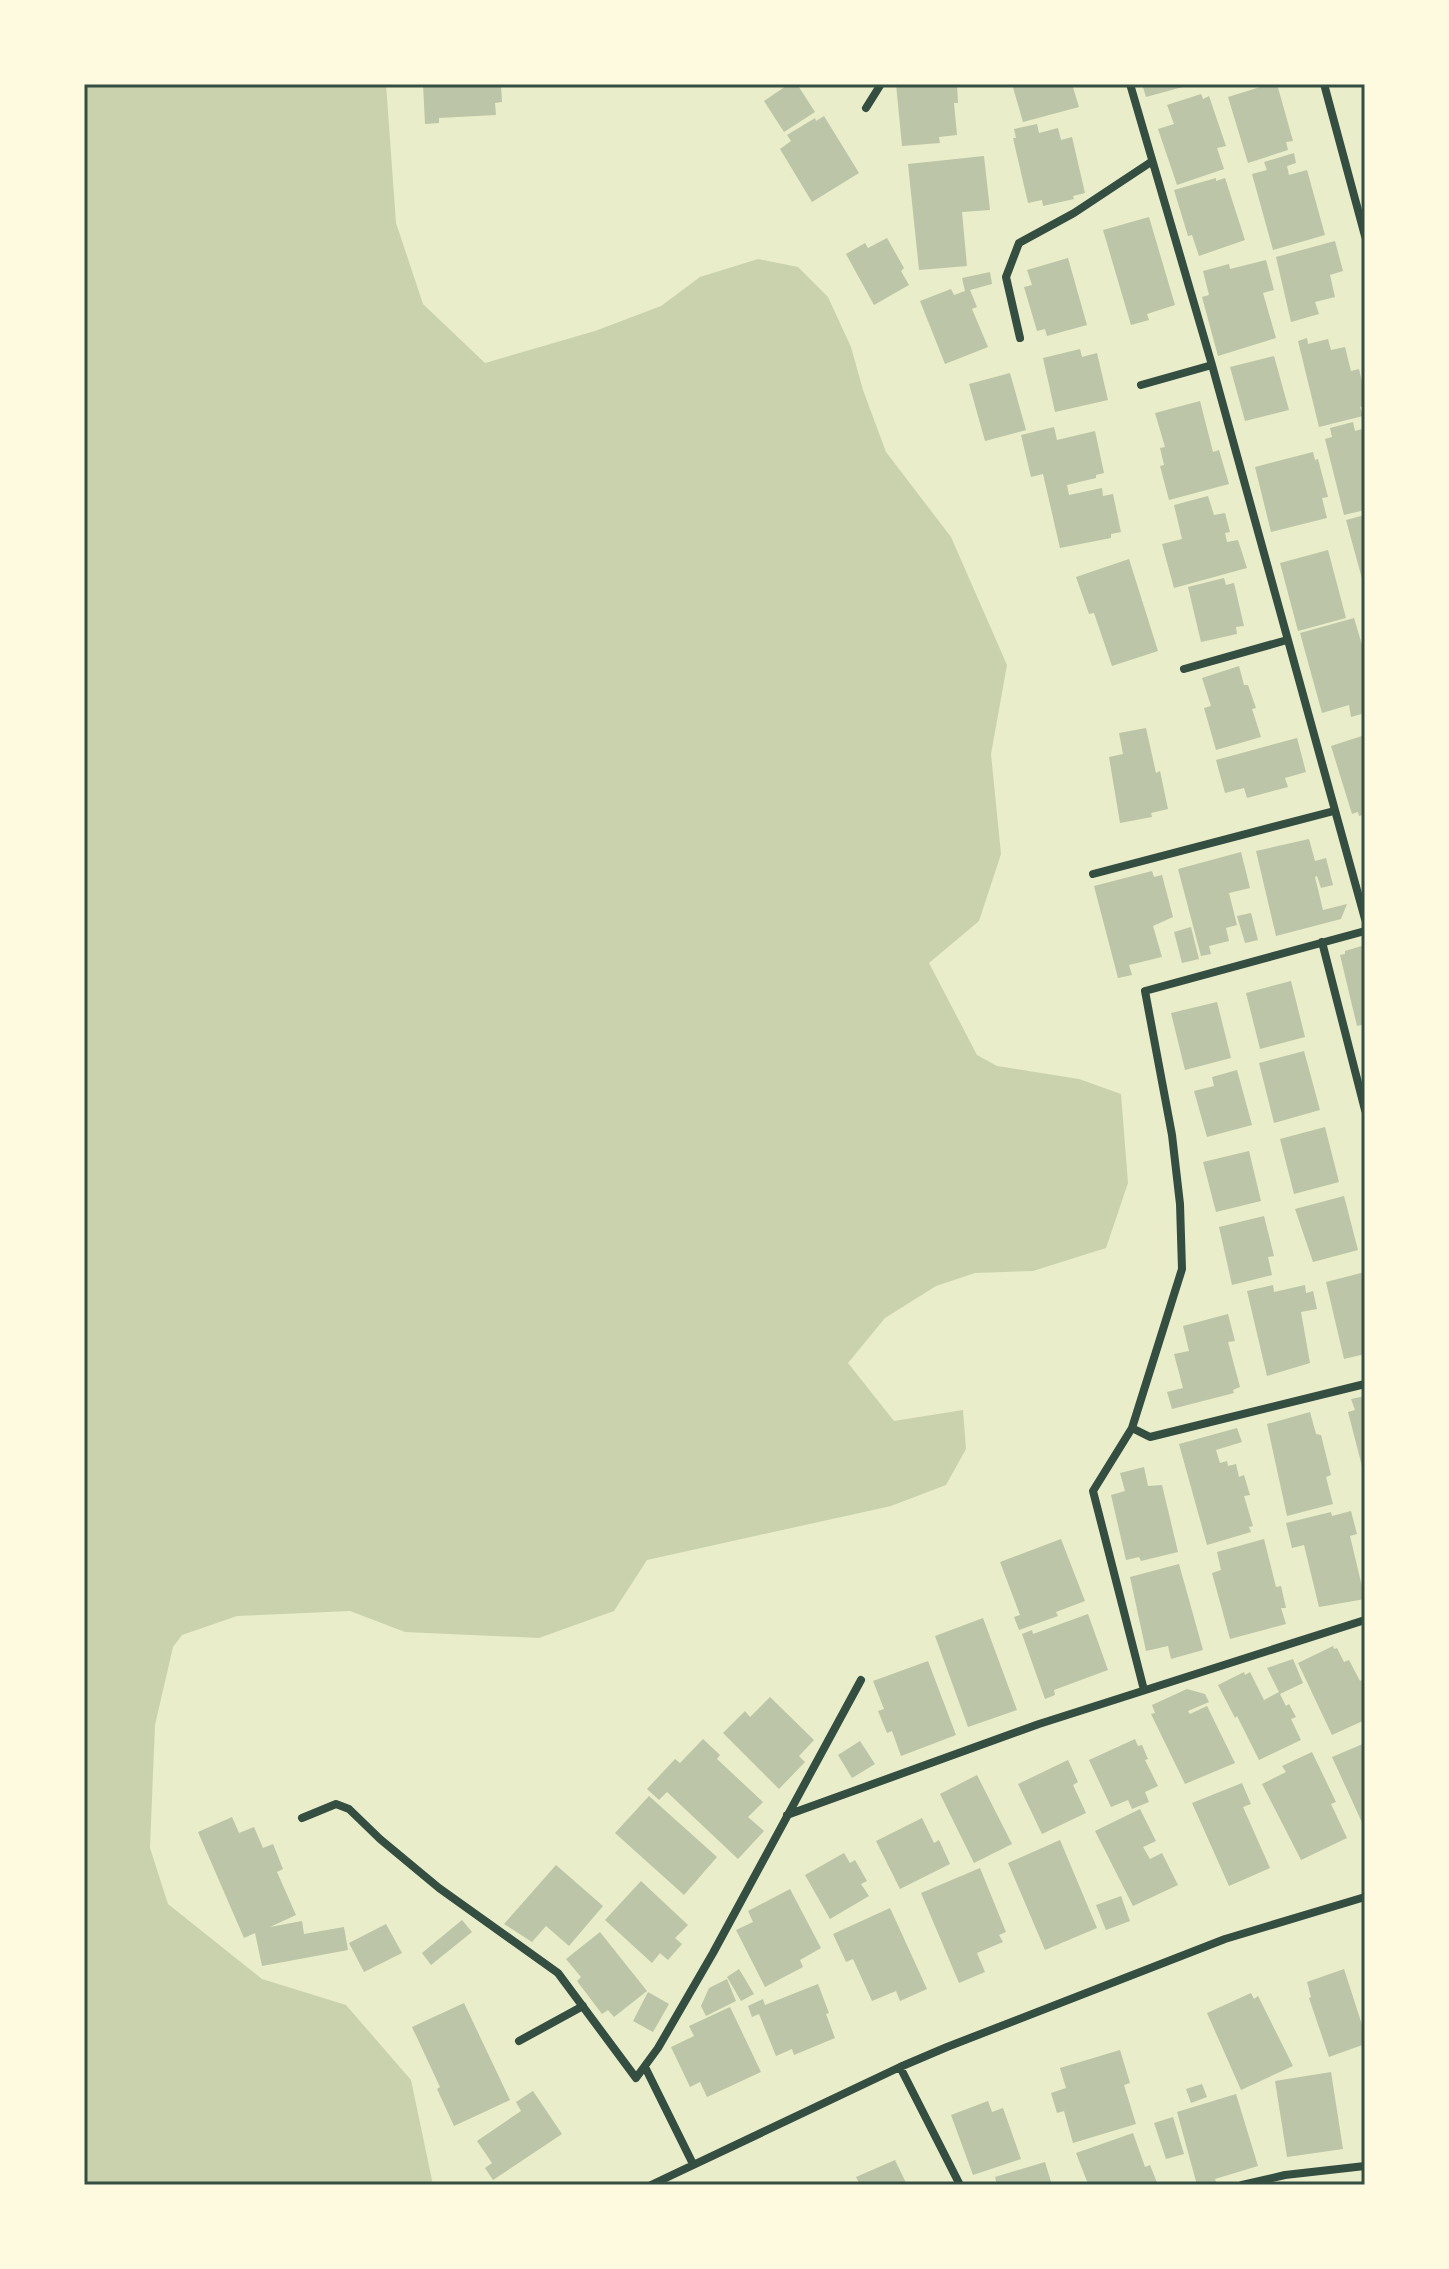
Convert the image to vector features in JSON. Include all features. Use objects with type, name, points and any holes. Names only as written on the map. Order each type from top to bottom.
[{"type":"street","points":[[866,108],[881,84]]},
{"type":"street","points":[[1130,84],[1212,365],[1365,919]]},
{"type":"street","points":[[1324,84],[1365,236]]},
{"type":"street","points":[[1020,338],[1006,277],[1019,243],[1074,213],[1151,162]]},
{"type":"street","points":[[1141,385],[1212,365]]},
{"type":"street","points":[[1184,669],[1287,640]]},
{"type":"street","points":[[1093,874],[1334,811]]},
{"type":"street","points":[[1144,1690],[1093,1491],[1132,1428],[1182,1269],[1180,1204],[1172,1135],[1145,991],[1365,931]]},
{"type":"street","points":[[1322,942],[1365,1110]]},
{"type":"street","points":[[1132,1428],[1150,1437],[1365,1384]]},
{"type":"street","points":[[787,1815],[942,1758],[1365,1620]]},
{"type":"street","points":[[302,1818],[336,1804],[349,1809],[439,1888],[558,1973],[636,2078],[713,1953],[861,1680]]},
{"type":"street","points":[[651,2185],[900,2067],[1225,1939],[1365,1897]]},
{"type":"street","points":[[519,2041],[583,2006]]},
{"type":"street","points":[[645,2067],[693,2164]]},
{"type":"street","points":[[900,2067],[960,2185]]},
{"type":"street","points":[[1242,2185],[1285,2175],[1365,2166]]},
{"type":"green space","points":[[84,84],[386,84],[396,223],[423,304],[485,363],[595,331],[661,306],[700,277],[758,259],[798,267],[828,297],[851,347],[886,452],[951,537],[1007,665],[991,754],[1001,854],[979,921],[929,963],[977,1055],[997,1066],[1079,1079],[1121,1094],[1128,1183],[1106,1248],[1033,1271],[975,1273],[936,1286],[885,1318],[848,1363],[894,1421],[963,1410],[966,1449],[946,1485],[891,1506],[647,1560],[614,1611],[539,1638],[405,1632],[350,1611],[237,1616],[182,1635],[173,1647],[155,1725],[150,1848],[168,1904],[262,1979],[346,2005],[411,2080],[433,2185],[84,2185]]},
{"type":"building","points":[[423,84],[501,84],[502,102],[495,103],[496,115],[439,118],[439,123],[425,124]]},
{"type":"building","points":[[789,84],[797,84],[815,112],[784,132],[764,101]]},
{"type":"building","points":[[896,84],[957,84],[958,103],[954,103],[957,135],[939,137],[940,143],[902,146]]},
{"type":"building","points":[[1012,84],[1072,84],[1079,107],[1023,122]]},
{"type":"building","points":[[1142,84],[1190,84],[1190,85],[1146,97]]},
{"type":"building","points":[[1277,84],[1293,141],[1286,142],[1288,150],[1248,163],[1228,97]]},
{"type":"building","points":[[1201,94],[1203,99],[1209,96],[1226,146],[1217,148],[1224,169],[1177,185],[1158,129],[1174,124],[1167,105]]},
{"type":"building","points":[[824,116],[859,173],[812,202],[780,149],[791,141],[787,135]]},
{"type":"building","points":[[1037,124],[1039,133],[1058,128],[1061,140],[1072,137],[1085,193],[1073,196],[1074,199],[1043,206],[1042,200],[1028,203],[1013,138],[1016,138],[1014,129]]},
{"type":"building","points":[[1294,153],[1296,163],[1287,166],[1289,175],[1307,170],[1325,235],[1273,250],[1252,174],[1267,170],[1264,162]]},
{"type":"building","points":[[984,156],[990,210],[962,212],[967,266],[919,270],[908,164]]},
{"type":"building","points":[[1216,178],[1216,181],[1225,178],[1245,240],[1199,256],[1192,235],[1188,236],[1174,190]]},
{"type":"building","points":[[1149,217],[1175,305],[1147,314],[1149,320],[1131,325],[1103,230]]},
{"type":"building","points":[[887,238],[904,268],[901,271],[909,285],[874,305],[846,254],[865,243],[868,248]]},
{"type":"building","points":[[1335,241],[1343,271],[1330,275],[1335,297],[1315,302],[1319,314],[1291,322],[1276,257]]},
{"type":"building","points":[[1068,258],[1087,325],[1047,336],[1045,329],[1037,331],[1024,287],[1032,285],[1027,270]]},
{"type":"building","points":[[1266,260],[1274,290],[1263,293],[1276,338],[1218,356],[1202,297],[1209,295],[1203,271],[1229,264],[1230,269]]},
{"type":"building","points":[[990,272],[992,284],[970,290],[977,307],[972,309],[988,347],[945,364],[920,301],[951,289],[954,295],[965,291],[962,278]]},
{"type":"building","points":[[1307,338],[1308,344],[1328,339],[1331,350],[1345,347],[1351,371],[1359,369],[1365,394],[1365,406],[1360,407],[1363,416],[1319,427],[1298,341]]},
{"type":"building","points":[[1080,349],[1082,357],[1097,353],[1108,400],[1055,412],[1043,358]]},
{"type":"building","points":[[1274,356],[1289,410],[1245,421],[1230,367]]},
{"type":"building","points":[[1010,373],[1026,430],[985,441],[969,384]]},
{"type":"building","points":[[1200,401],[1213,452],[1219,450],[1229,484],[1169,500],[1160,466],[1164,465],[1160,448],[1165,447],[1155,413]]},
{"type":"building","points":[[1353,422],[1355,431],[1365,428],[1365,510],[1344,515],[1325,439],[1332,437],[1330,428]]},
{"type":"building","points":[[1054,427],[1057,440],[1095,431],[1104,473],[1067,485],[1069,495],[1102,488],[1103,496],[1113,494],[1121,532],[1111,534],[1111,538],[1060,548],[1043,474],[1031,477],[1021,435]]},
{"type":"building","points":[[1313,452],[1315,460],[1318,459],[1328,497],[1322,498],[1327,518],[1271,532],[1255,467]]},
{"type":"building","points":[[1208,496],[1214,515],[1225,513],[1230,532],[1225,533],[1227,542],[1238,540],[1247,568],[1174,588],[1162,544],[1182,539],[1174,505]]},
{"type":"building","points":[[1365,515],[1365,586],[1364,586],[1346,520]]},
{"type":"building","points":[[1328,550],[1346,618],[1298,631],[1280,563]]},
{"type":"building","points":[[1129,559],[1158,651],[1112,666],[1094,613],[1089,614],[1076,577]]},
{"type":"building","points":[[1224,578],[1226,585],[1234,583],[1244,626],[1236,627],[1237,634],[1201,642],[1188,587]]},
{"type":"building","points":[[1354,618],[1365,655],[1365,713],[1351,717],[1349,705],[1322,713],[1300,633]]},
{"type":"building","points":[[1239,666],[1244,685],[1248,685],[1256,708],[1252,709],[1261,737],[1216,750],[1204,708],[1211,706],[1202,678]]},
{"type":"building","points":[[1146,728],[1168,809],[1151,813],[1152,817],[1120,823],[1109,757],[1123,754],[1119,733]]},
{"type":"building","points":[[1365,735],[1365,814],[1359,816],[1358,812],[1352,814],[1331,746]]},
{"type":"building","points":[[1297,738],[1306,772],[1285,778],[1288,787],[1247,798],[1244,788],[1225,793],[1216,760]]},
{"type":"building","points":[[1309,839],[1315,861],[1326,858],[1333,885],[1321,888],[1315,877],[1323,910],[1347,904],[1341,919],[1276,936],[1256,851]]},
{"type":"building","points":[[1241,852],[1250,888],[1229,893],[1237,925],[1226,928],[1229,941],[1209,946],[1211,954],[1201,956],[1178,869]]},
{"type":"building","points":[[1152,871],[1154,877],[1162,875],[1173,917],[1153,926],[1162,957],[1129,965],[1132,975],[1118,978],[1094,886]]},
{"type":"building","points":[[1251,913],[1258,940],[1245,943],[1237,916]]},
{"type":"building","points":[[1191,927],[1199,959],[1182,963],[1174,932]]},
{"type":"building","points":[[1365,945],[1365,1024],[1357,1026],[1340,955]]},
{"type":"building","points":[[1291,981],[1305,1037],[1260,1049],[1246,993]]},
{"type":"building","points":[[1217,1002],[1231,1058],[1185,1070],[1171,1013]]},
{"type":"building","points":[[1304,1051],[1320,1110],[1274,1123],[1259,1063]]},
{"type":"building","points":[[1237,1070],[1252,1125],[1207,1137],[1194,1091],[1214,1086],[1212,1077]]},
{"type":"building","points":[[1325,1127],[1339,1182],[1294,1194],[1280,1139]]},
{"type":"building","points":[[1249,1151],[1261,1201],[1216,1212],[1203,1162]]},
{"type":"building","points":[[1344,1196],[1358,1250],[1313,1262],[1295,1209]]},
{"type":"building","points":[[1264,1216],[1274,1256],[1268,1257],[1272,1275],[1232,1285],[1219,1227]]},
{"type":"building","points":[[1365,1272],[1365,1354],[1344,1359],[1326,1282]]},
{"type":"building","points":[[1273,1285],[1274,1292],[1305,1285],[1306,1293],[1313,1291],[1317,1309],[1301,1312],[1310,1363],[1267,1376],[1247,1291]]},
{"type":"building","points":[[1228,1314],[1235,1341],[1228,1342],[1240,1387],[1233,1390],[1234,1393],[1172,1409],[1167,1392],[1183,1388],[1174,1354],[1189,1351],[1183,1326]]},
{"type":"building","points":[[1365,1396],[1364,1474],[1348,1412],[1355,1410],[1351,1399]]},
{"type":"building","points":[[1310,1412],[1316,1434],[1321,1435],[1331,1475],[1326,1477],[1333,1504],[1287,1516],[1267,1424]]},
{"type":"building","points":[[1237,1428],[1242,1442],[1216,1450],[1220,1463],[1227,1461],[1228,1466],[1236,1464],[1239,1477],[1244,1475],[1250,1495],[1244,1496],[1253,1526],[1249,1527],[1251,1532],[1207,1545],[1179,1444]]},
{"type":"building","points":[[1144,1467],[1148,1486],[1162,1485],[1178,1552],[1141,1561],[1139,1557],[1126,1560],[1111,1495],[1125,1491],[1120,1473]]},
{"type":"building","points":[[1351,1511],[1357,1534],[1350,1536],[1365,1599],[1319,1607],[1304,1545],[1292,1548],[1286,1523],[1331,1512],[1332,1516]]},
{"type":"building","points":[[1061,1539],[1085,1601],[1056,1612],[1058,1616],[1019,1630],[1014,1617],[1020,1615],[1000,1562]]},
{"type":"building","points":[[1264,1539],[1276,1587],[1281,1586],[1286,1608],[1281,1608],[1286,1624],[1230,1639],[1212,1573],[1221,1570],[1217,1552]]},
{"type":"building","points":[[1179,1564],[1203,1650],[1171,1659],[1168,1646],[1146,1651],[1130,1577]]},
{"type":"building","points":[[1088,1614],[1108,1670],[1054,1690],[1055,1695],[1045,1699],[1022,1634],[1032,1630],[1033,1634]]},
{"type":"building","points":[[983,1618],[1017,1710],[968,1727],[935,1636]]},
{"type":"building","points":[[1333,1646],[1344,1662],[1349,1660],[1365,1686],[1365,1720],[1332,1735],[1298,1663]]},
{"type":"building","points":[[1293,1659],[1303,1683],[1280,1694],[1296,1717],[1291,1719],[1301,1740],[1259,1760],[1218,1685],[1250,1672],[1264,1700],[1279,1692],[1267,1668]]},
{"type":"building","points":[[928,1661],[956,1735],[901,1756],[892,1731],[887,1733],[878,1711],[884,1709],[873,1681]]},
{"type":"building","points":[[1187,1689],[1205,1694],[1209,1702],[1188,1711],[1190,1714],[1207,1706],[1235,1763],[1185,1784],[1151,1714],[1155,1713],[1152,1705]]},
{"type":"building","points":[[770,1697],[814,1740],[799,1756],[805,1762],[779,1789],[723,1733],[745,1711],[750,1717]]},
{"type":"building","points":[[703,1739],[720,1755],[717,1759],[763,1802],[748,1817],[764,1831],[738,1859],[667,1792],[659,1800],[647,1789],[675,1759],[680,1763]]},
{"type":"building","points":[[1135,1739],[1138,1746],[1142,1745],[1148,1759],[1145,1760],[1158,1786],[1145,1792],[1149,1802],[1132,1809],[1128,1800],[1111,1807],[1089,1760]]},
{"type":"building","points":[[860,1741],[875,1764],[852,1778],[838,1755]]},
{"type":"building","points":[[1365,1743],[1365,1829],[1332,1757]]},
{"type":"building","points":[[1312,1752],[1336,1802],[1331,1804],[1347,1838],[1301,1860],[1262,1784],[1286,1772],[1282,1766]]},
{"type":"building","points":[[1068,1760],[1078,1782],[1073,1785],[1086,1813],[1042,1834],[1018,1784]]},
{"type":"building","points":[[977,1775],[1012,1844],[974,1863],[940,1794]]},
{"type":"building","points":[[1242,1783],[1251,1804],[1243,1807],[1270,1868],[1229,1886],[1192,1803]]},
{"type":"building","points":[[649,1796],[717,1857],[684,1895],[615,1833]]},
{"type":"building","points":[[1140,1809],[1156,1841],[1143,1847],[1150,1859],[1162,1853],[1178,1885],[1133,1906],[1095,1831]]},
{"type":"building","points":[[232,1817],[239,1833],[254,1827],[263,1848],[273,1844],[283,1869],[277,1872],[296,1915],[270,1927],[302,1921],[304,1934],[344,1927],[348,1950],[262,1966],[255,1933],[244,1938],[198,1832]]},
{"type":"building","points":[[922,1818],[934,1843],[939,1840],[950,1864],[900,1889],[876,1841]]},
{"type":"building","points":[[1060,1840],[1097,1928],[1045,1950],[1008,1863]]},
{"type":"building","points":[[844,1853],[850,1863],[855,1860],[867,1881],[861,1884],[869,1896],[830,1919],[805,1875]]},
{"type":"building","points":[[556,1865],[603,1906],[569,1946],[546,1926],[532,1942],[504,1924]]},
{"type":"building","points":[[980,1868],[1006,1932],[999,1935],[1003,1942],[977,1953],[985,1972],[959,1983],[921,1893]]},
{"type":"building","points":[[641,1881],[688,1925],[675,1938],[682,1944],[668,1960],[660,1953],[652,1963],[605,1920]]},
{"type":"building","points":[[790,1889],[821,1948],[800,1960],[803,1967],[765,1987],[736,1930],[753,1922],[748,1911]]},
{"type":"building","points":[[1121,1896],[1130,1921],[1106,1930],[1096,1905]]},
{"type":"building","points":[[890,1908],[927,1989],[900,2001],[896,1991],[872,2001],[853,1959],[846,1962],[833,1934]]},
{"type":"building","points":[[462,1920],[472,1932],[431,1965],[422,1953]]},
{"type":"building","points":[[386,1924],[402,1953],[364,1972],[349,1943]]},
{"type":"building","points":[[600,1932],[647,1991],[614,2017],[608,2010],[602,2014],[577,1981],[581,1977],[566,1959]]},
{"type":"building","points":[[739,1969],[754,1994],[741,2001],[727,1977]]},
{"type":"building","points":[[1344,1969],[1365,2034],[1365,2044],[1329,2057],[1309,1998],[1307,1982]]},
{"type":"building","points":[[727,1979],[736,2001],[706,2016],[701,2006],[709,1988]]},
{"type":"building","points":[[818,1984],[835,2038],[794,2055],[792,2049],[776,2056],[759,2014],[752,2017],[748,2006],[763,1999],[765,2005]]},
{"type":"building","points":[[648,1992],[669,2004],[653,2032],[633,2021]]},
{"type":"building","points":[[1251,1993],[1254,1999],[1258,1996],[1293,2066],[1241,2090],[1207,2013]]},
{"type":"building","points":[[464,2003],[510,2100],[454,2126],[412,2027]]},
{"type":"building","points":[[730,2007],[761,2072],[707,2097],[700,2082],[690,2087],[671,2047],[694,2036],[689,2026]]},
{"type":"building","points":[[1120,2050],[1130,2083],[1124,2085],[1136,2124],[1073,2143],[1064,2111],[1057,2113],[1051,2093],[1066,2088],[1060,2068]]},
{"type":"building","points":[[1331,2072],[1343,2149],[1287,2157],[1275,2081]]},
{"type":"building","points":[[1202,2084],[1207,2097],[1191,2103],[1186,2089]]},
{"type":"building","points":[[533,2091],[562,2134],[493,2180],[485,2168],[492,2163],[477,2141],[521,2111],[516,2102]]},
{"type":"building","points":[[1236,2094],[1258,2166],[1215,2179],[1216,2182],[1197,2185],[1177,2112]]},
{"type":"building","points":[[988,2101],[992,2112],[1003,2108],[1021,2159],[973,2175],[951,2115]]},
{"type":"building","points":[[1173,2117],[1184,2154],[1166,2159],[1154,2123]]},
{"type":"building","points":[[1133,2133],[1145,2167],[1150,2165],[1158,2185],[1088,2184],[1076,2153]]},
{"type":"building","points":[[895,2160],[907,2185],[860,2185],[856,2177]]},
{"type":"building","points":[[1045,2162],[1052,2185],[997,2185],[995,2177]]}]
